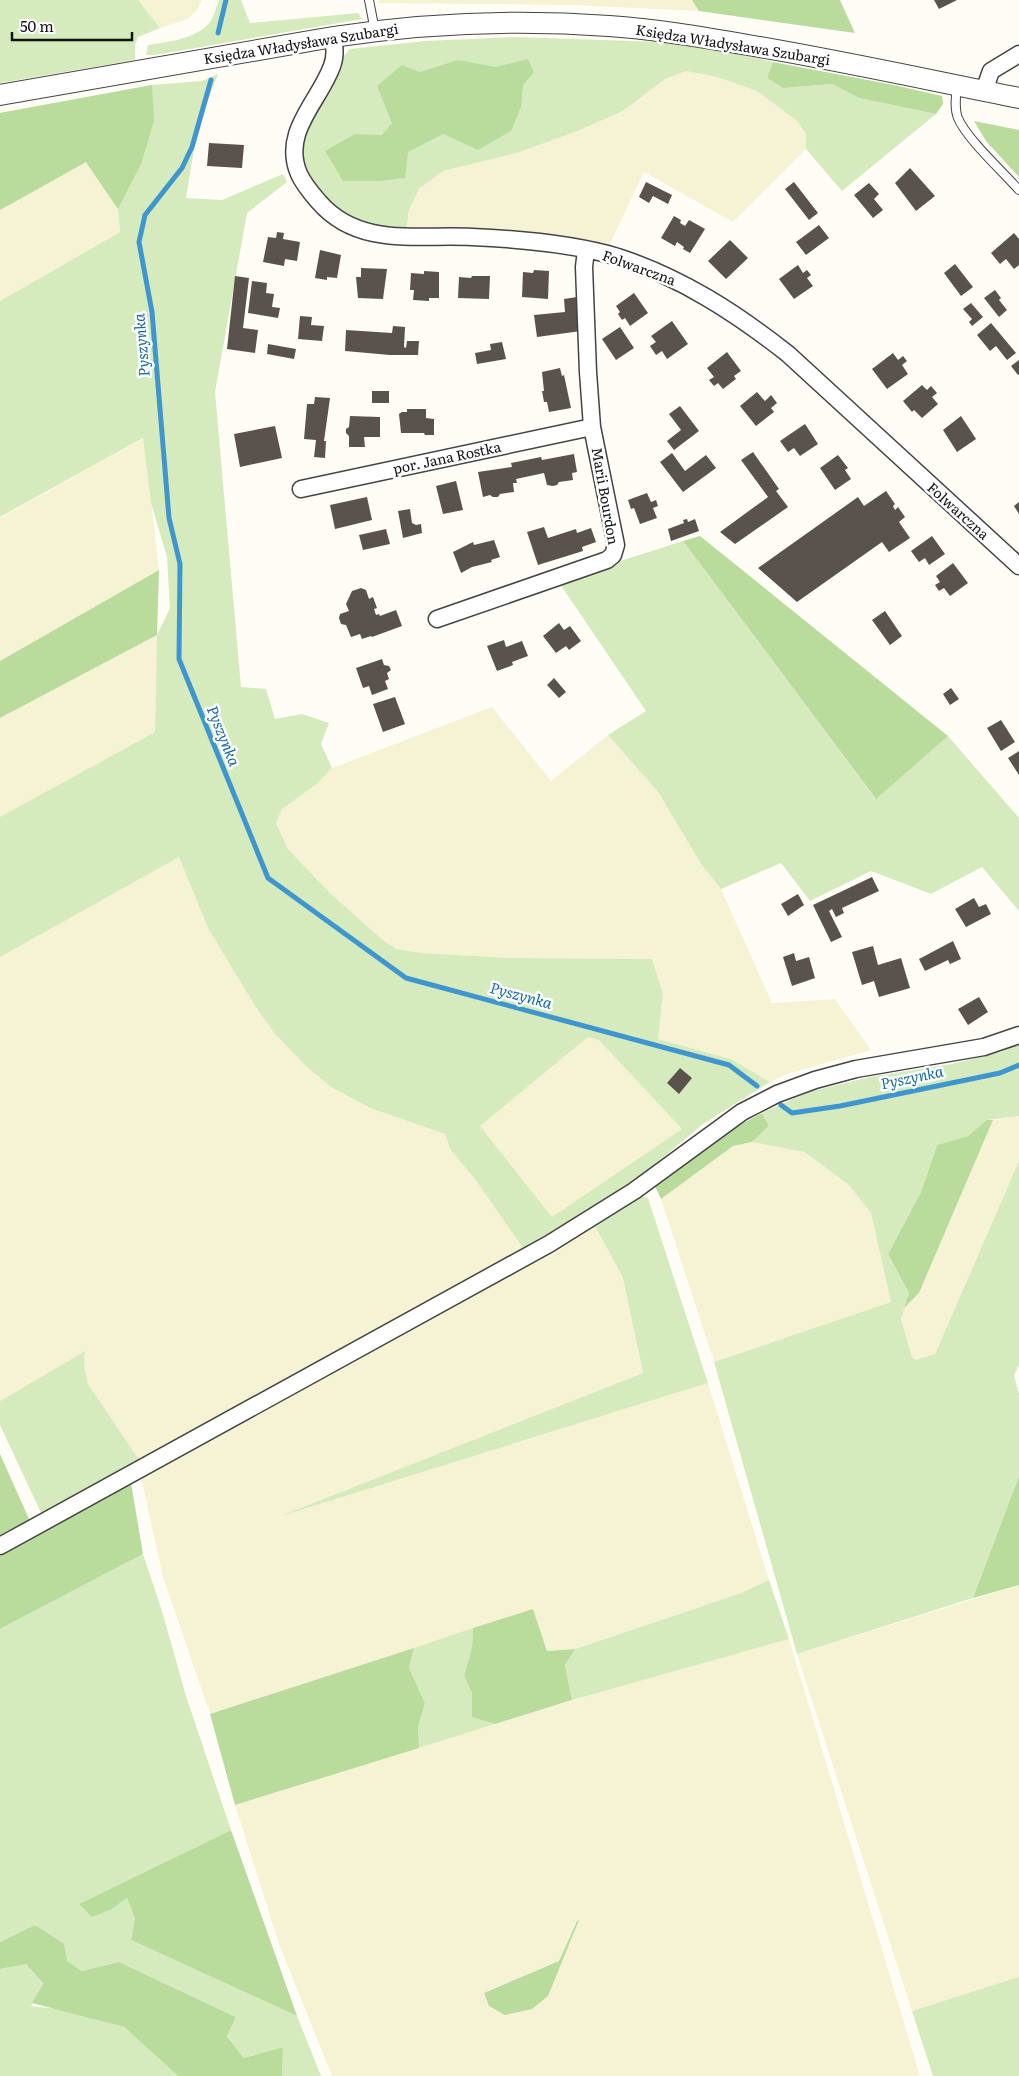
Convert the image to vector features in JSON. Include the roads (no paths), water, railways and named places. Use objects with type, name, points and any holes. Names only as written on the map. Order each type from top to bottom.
[{"type":"street","name":"Księdza Władysława Szubargi","points":[[0,95],[333,36],[375,30],[506,22],[611,26],[688,35],[779,50],[1019,98]]},
{"type":"street","name":"Folwarczna","points":[[333,36],[335,56],[332,67],[310,104],[299,127],[295,143],[299,174],[310,192],[338,220],[354,229],[378,235],[508,239],[586,250],[618,257],[696,291],[752,325],[788,354],[1019,566]]},
{"type":"street","points":[[984,92],[991,71],[1019,54]]},
{"type":"street","name":"Marii Bourdon","points":[[437,619],[606,560],[613,555],[616,545],[592,427],[584,267],[586,250]]},
{"type":"street","name":"por. Jana Rostka","points":[[301,489],[592,427]]},
{"type":"street","points":[[0,1546],[564,1234],[634,1191],[742,1112],[778,1094],[815,1080],[856,1069],[968,1050],[1019,1035]]},
{"type":"lane","points":[[369,0],[375,30]]},
{"type":"lane","points":[[957,86],[956,112],[963,126],[980,149],[1019,190]]},
{"type":"waterway","name":"Pyszynka","points":[[218,33],[226,0]]},
{"type":"waterway","name":"Pyszynka","points":[[211,80],[192,147],[182,168],[145,215],[139,242],[152,312],[169,518],[180,564],[179,659],[268,878],[406,978],[729,1065],[757,1086]]},
{"type":"waterway","name":"Pyszynka","points":[[781,1105],[792,1113],[840,1106],[1000,1073],[1019,1065]]}]
